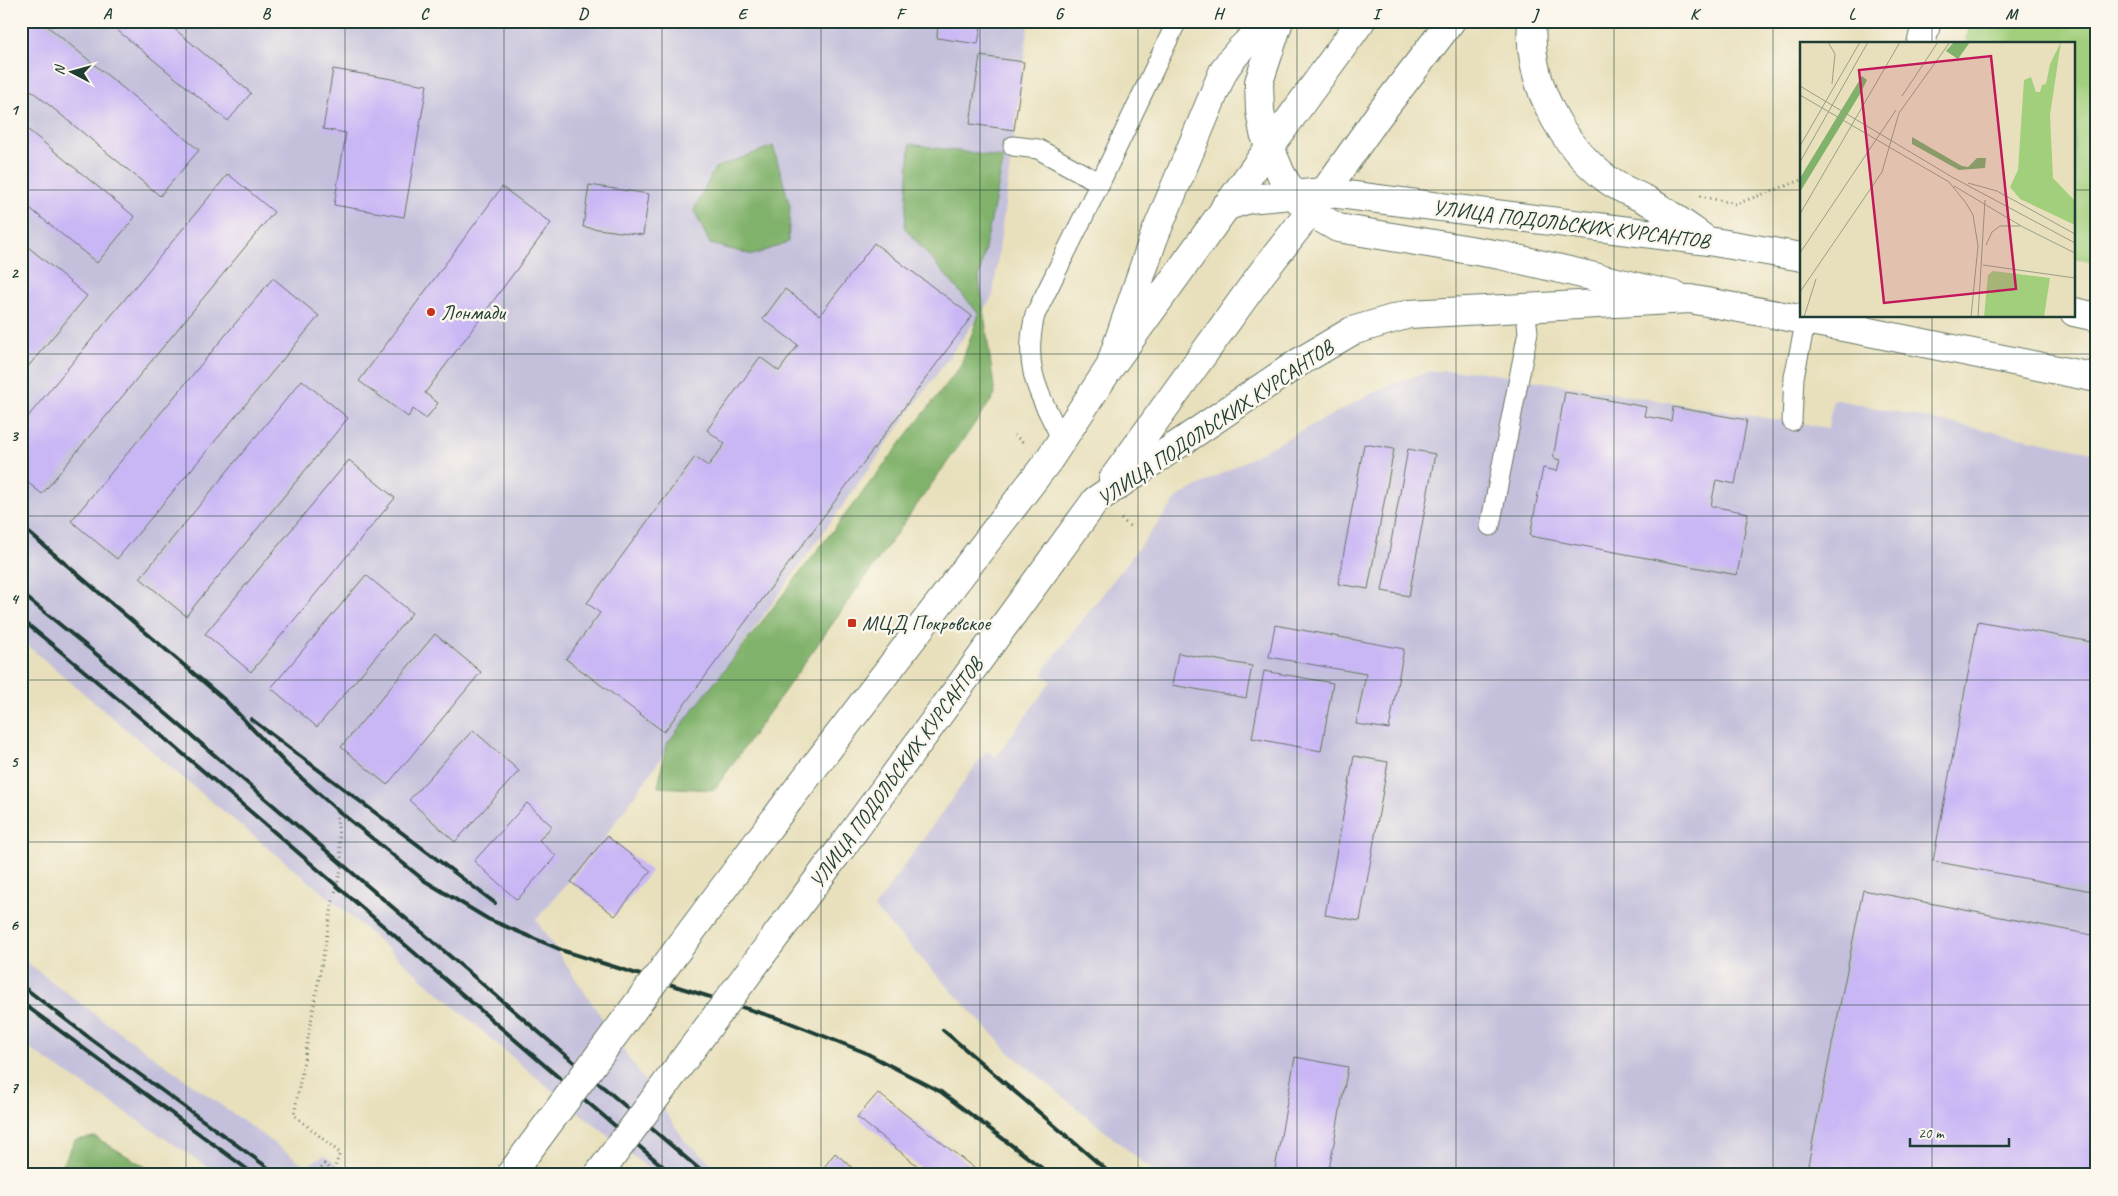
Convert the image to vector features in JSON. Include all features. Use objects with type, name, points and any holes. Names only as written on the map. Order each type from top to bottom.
[{"type":"main road","points":[[1108,370],[1154,237],[1223,72],[1240,49],[1273,21]]},
{"type":"main road","points":[[1279,21],[1259,82],[1260,111],[1264,133],[1281,174],[1338,228],[1500,255],[1690,299]]},
{"type":"main road","points":[[510,1175],[789,800],[1062,440],[1108,370],[1361,21]]},
{"type":"main road","points":[[1102,495],[1262,273],[1309,199],[1378,116],[1451,21]]},
{"type":"main road","points":[[1532,21],[1531,37],[1537,77],[1558,128],[1581,156],[1609,180],[1649,202],[1708,241]]},
{"type":"main road","points":[[1922,42],[1927,21]]},
{"type":"main road","name":"УЛИЦА ПОДОЛЬСКИХ КУРСАНТОВ","points":[[1225,207],[1249,199],[1309,199],[1708,241],[1800,258]]},
{"type":"main road","name":"УЛИЦА ПОДОЛЬСКИХ КУРСАНТОВ","points":[[598,1175],[846,842],[1077,524],[1102,495],[1298,362],[1352,331],[1409,314],[1690,299],[2097,378]]},
{"type":"main road","points":[[2076,312],[2097,317]]},
{"type":"lane","points":[[1062,440],[1034,382],[1030,356],[1030,337],[1035,315],[1177,21]]},
{"type":"lane","points":[[1013,146],[1038,149],[1100,183]]},
{"type":"lane","points":[[1490,526],[1528,332],[1525,307]]},
{"type":"lane","points":[[1792,421],[1794,377],[1806,320]]},
{"type":"path","points":[[1691,194],[1736,204],[1800,181]]},
{"type":"path","points":[[332,1175],[340,1153],[294,1115],[333,901],[342,865],[336,809]]},
{"type":"path","points":[[324,1175],[319,1171],[324,1164],[339,1175]]},
{"type":"shaded area","points":[[21,21],[1029,21],[993,296],[596,849],[536,920],[685,1141],[725,1175],[656,1175],[526,1069],[333,901],[201,793],[21,640]]},
{"type":"shaded area","points":[[1431,371],[1476,371],[1828,428],[1833,399],[2097,453],[2097,1175],[1158,1175],[1010,1053],[874,908],[986,751],[996,757],[1051,681],[1042,674],[1049,663],[1179,496],[1386,386]]},
{"type":"shaded area","points":[[21,958],[104,1021],[306,1166],[324,1155],[352,1175],[220,1175],[21,1043]]},
{"type":"green space","points":[[1971,21],[2097,21],[2097,263],[2076,258],[2076,42],[1966,42]]},
{"type":"green space","points":[[910,144],[1004,158],[979,277],[995,395],[714,790],[658,787],[666,745],[960,367],[979,314],[905,228]]},
{"type":"green space","points":[[773,146],[790,206],[788,242],[753,255],[710,244],[694,210],[715,168]]},
{"type":"green space","points":[[95,1137],[159,1175],[57,1175],[75,1140]]},
{"type":"building","points":[[21,21],[41,21],[199,150],[160,196],[21,82]]},
{"type":"building","points":[[106,21],[165,21],[251,93],[228,121]]},
{"type":"building","points":[[938,21],[982,21],[978,44],[937,38]]},
{"type":"building","points":[[980,56],[1024,62],[1014,130],[970,124]]},
{"type":"building","points":[[333,69],[427,85],[404,217],[334,205],[346,133],[323,129]]},
{"type":"building","points":[[21,124],[135,217],[97,263],[21,201]]},
{"type":"building","points":[[228,174],[274,212],[42,494],[21,477],[21,425]]},
{"type":"building","points":[[589,185],[649,194],[643,235],[583,227]]},
{"type":"building","points":[[502,187],[551,223],[425,393],[438,403],[426,419],[413,409],[408,417],[359,381]]},
{"type":"building","points":[[21,241],[87,296],[21,375]]},
{"type":"building","points":[[874,243],[972,316],[664,732],[566,659],[600,613],[587,603],[695,457],[708,466],[725,444],[707,430],[760,357],[779,371],[798,345],[763,319],[785,289],[820,315]]},
{"type":"building","points":[[273,278],[319,316],[117,559],[71,521]]},
{"type":"building","points":[[302,380],[348,418],[186,616],[140,578]]},
{"type":"building","points":[[1565,392],[1646,407],[1644,416],[1671,421],[1673,407],[1747,420],[1735,484],[1716,480],[1711,506],[1748,513],[1737,575],[1530,536],[1543,468],[1557,471],[1560,460],[1553,458]]},
{"type":"building","points":[[1364,444],[1394,449],[1368,589],[1338,584]]},
{"type":"building","points":[[1408,449],[1435,454],[1409,596],[1382,591]]},
{"type":"building","points":[[349,460],[395,498],[251,672],[205,634]]},
{"type":"building","points":[[366,575],[412,613],[317,727],[271,688]]},
{"type":"building","points":[[1978,621],[2097,643],[2097,892],[1933,861]]},
{"type":"building","points":[[1275,625],[1404,649],[1389,729],[1356,724],[1366,674],[1269,657]]},
{"type":"building","points":[[435,634],[481,672],[387,785],[341,747]]},
{"type":"building","points":[[1178,653],[1252,666],[1246,698],[1172,685]]},
{"type":"building","points":[[1264,671],[1333,683],[1321,751],[1252,738]]},
{"type":"building","points":[[473,730],[519,771],[455,842],[409,800]]},
{"type":"building","points":[[1354,756],[1388,762],[1360,921],[1325,915]]},
{"type":"building","points":[[527,803],[552,826],[539,840],[556,856],[517,900],[474,861]]},
{"type":"building","points":[[607,836],[651,871],[615,916],[571,882]]},
{"type":"building","points":[[1863,890],[2097,936],[2097,1175],[1806,1175]]},
{"type":"building","points":[[1295,1057],[1348,1067],[1328,1175],[1274,1175]]},
{"type":"building","points":[[878,1093],[983,1175],[929,1175],[857,1117]]},
{"type":"building","points":[[835,1153],[861,1175],[818,1175]]},
{"type":"railway","points":[[21,526],[226,701],[287,765],[336,809],[425,881],[488,919],[564,951],[783,1020],[864,1052],[941,1092],[1051,1175]]},
{"type":"railway","points":[[21,593],[95,653],[706,1175]]},
{"type":"railway","points":[[21,619],[186,756],[673,1175]]},
{"type":"railway","points":[[251,719],[495,903]]},
{"type":"railway","points":[[21,985],[91,1039],[278,1175]]},
{"type":"railway","points":[[21,1002],[255,1175]]},
{"type":"railway","points":[[943,1030],[1112,1175]]},
{"type":"place","name":"Лонмади","points":[[431,312]]},
{"type":"place","name":"МЦД Покровское","points":[[852,623]]}]
